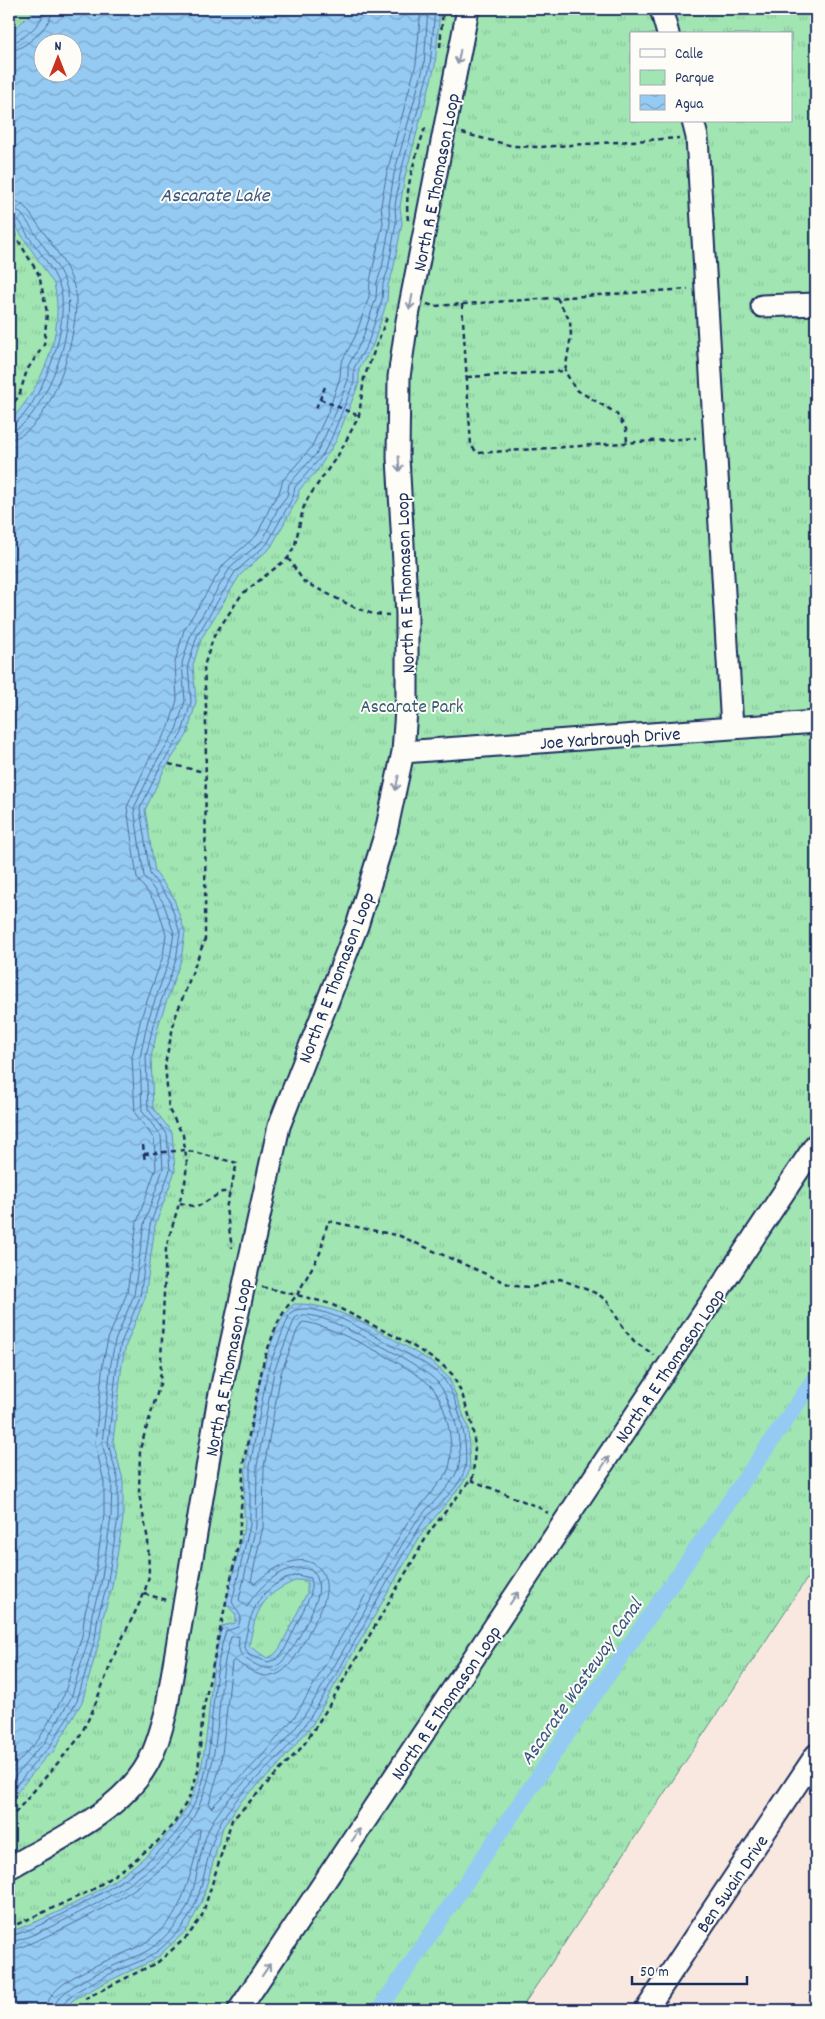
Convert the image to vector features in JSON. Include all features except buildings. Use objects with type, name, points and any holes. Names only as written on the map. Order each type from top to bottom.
[{"type":"street","name":"North R E Thomason Loop","points":[[9,1868],[76,1829],[112,1804],[135,1781],[147,1764],[158,1741],[166,1712],[218,1403],[279,1126],[357,926],[386,832],[403,752],[407,696],[407,614],[398,411],[399,377],[436,128],[468,9]]},
{"type":"street","points":[[661,9],[667,32]]},
{"type":"street","points":[[695,129],[732,728]]},
{"type":"street","points":[[762,306],[816,304]]},
{"type":"street","name":"Joe Yarbrough Drive","points":[[403,752],[816,722]]},
{"type":"street","name":"North R E Thomason Loop","points":[[239,2010],[816,1144]]},
{"type":"street","name":"Ben Swain Drive","points":[[646,2010],[816,1755]]},
{"type":"path","points":[[441,56],[443,9]]},
{"type":"path","points":[[408,224],[406,203],[410,178],[436,128],[513,146],[540,147],[695,129]]},
{"type":"path","points":[[9,225],[39,275],[47,312],[44,345],[27,370],[19,396],[9,408]]},
{"type":"path","points":[[412,298],[434,306],[706,288]]},
{"type":"path","points":[[557,298],[570,321],[571,336],[565,370],[575,389],[616,413],[626,428],[627,442]]},
{"type":"path","points":[[462,304],[471,446],[478,453],[715,436]]},
{"type":"path","points":[[9,1820],[79,1738],[92,1712],[116,1651],[144,1594],[149,1560],[148,1540],[139,1494],[140,1449],[160,1384],[165,1255],[185,1182],[183,1135],[169,1110],[165,1064],[175,1018],[205,939],[204,772],[206,707],[204,676],[208,652],[230,610],[242,594],[288,558],[296,545],[303,509],[308,498],[340,452],[359,416],[364,378],[390,308]]},
{"type":"path","points":[[467,377],[565,370]]},
{"type":"path","points":[[316,408],[325,387]]},
{"type":"path","points":[[320,399],[359,416]]},
{"type":"path","points":[[288,558],[302,580],[356,608],[373,614],[407,614]]},
{"type":"path","points":[[169,764],[204,772]]},
{"type":"path","points":[[143,1145],[145,1163]]},
{"type":"path","points":[[144,1154],[185,1150]]},
{"type":"path","points":[[180,1204],[197,1207],[222,1192],[230,1192]]},
{"type":"path","points":[[328,1221],[400,1236],[513,1286],[533,1287],[560,1279],[598,1294],[608,1302],[623,1328],[635,1342],[670,1365]]},
{"type":"path","points":[[88,2010],[86,1998],[158,1962],[188,1936],[202,1916],[232,1820],[303,1746],[327,1709],[430,1531],[472,1480],[474,1467],[472,1424],[462,1394],[452,1374],[441,1364],[408,1343],[331,1304],[298,1295]]},
{"type":"path","points":[[472,1480],[538,1507],[564,1524]]},
{"type":"path","points":[[144,1594],[156,1598]]},
{"type":"green space","name":"Ascarate Park","points":[[9,9],[816,9],[816,1565],[520,2010],[9,2010]]},
{"type":"water","name":"Ascarate Lake","points":[[36,9],[440,9],[435,66],[405,176],[400,207],[402,223],[393,271],[388,285],[387,301],[373,345],[359,369],[359,383],[336,441],[317,471],[299,490],[298,498],[271,547],[240,575],[201,639],[193,665],[196,702],[187,735],[164,770],[145,810],[155,872],[173,896],[185,932],[181,960],[159,1023],[151,1057],[153,1108],[172,1132],[175,1171],[155,1226],[145,1298],[126,1345],[122,1364],[113,1442],[123,1480],[123,1519],[112,1587],[103,1617],[100,1639],[82,1702],[53,1752],[45,1758],[9,1802],[9,422],[32,393],[41,376],[54,340],[57,302],[54,284],[9,216],[9,34]]},
{"type":"water","points":[[294,1304],[312,1305],[329,1309],[366,1324],[432,1362],[449,1378],[468,1427],[470,1470],[463,1483],[422,1533],[312,1725],[275,1769],[241,1801],[223,1827],[202,1901],[187,1930],[154,1960],[102,1984],[73,2000],[64,2010],[9,2010],[9,1932],[65,1909],[94,1893],[147,1855],[169,1832],[187,1807],[198,1780],[206,1742],[217,1645],[222,1626],[235,1623],[236,1615],[226,1604],[245,1523],[245,1475],[254,1408],[271,1343],[282,1319]],"holes":[[[297,1580],[307,1581],[307,1593],[280,1648],[274,1655],[267,1658],[249,1646],[254,1623],[262,1605],[268,1598]]]},
{"type":"waterway","name":"Ascarate Wasteway Canal","points":[[379,2010],[572,1727],[816,1377]]}]
